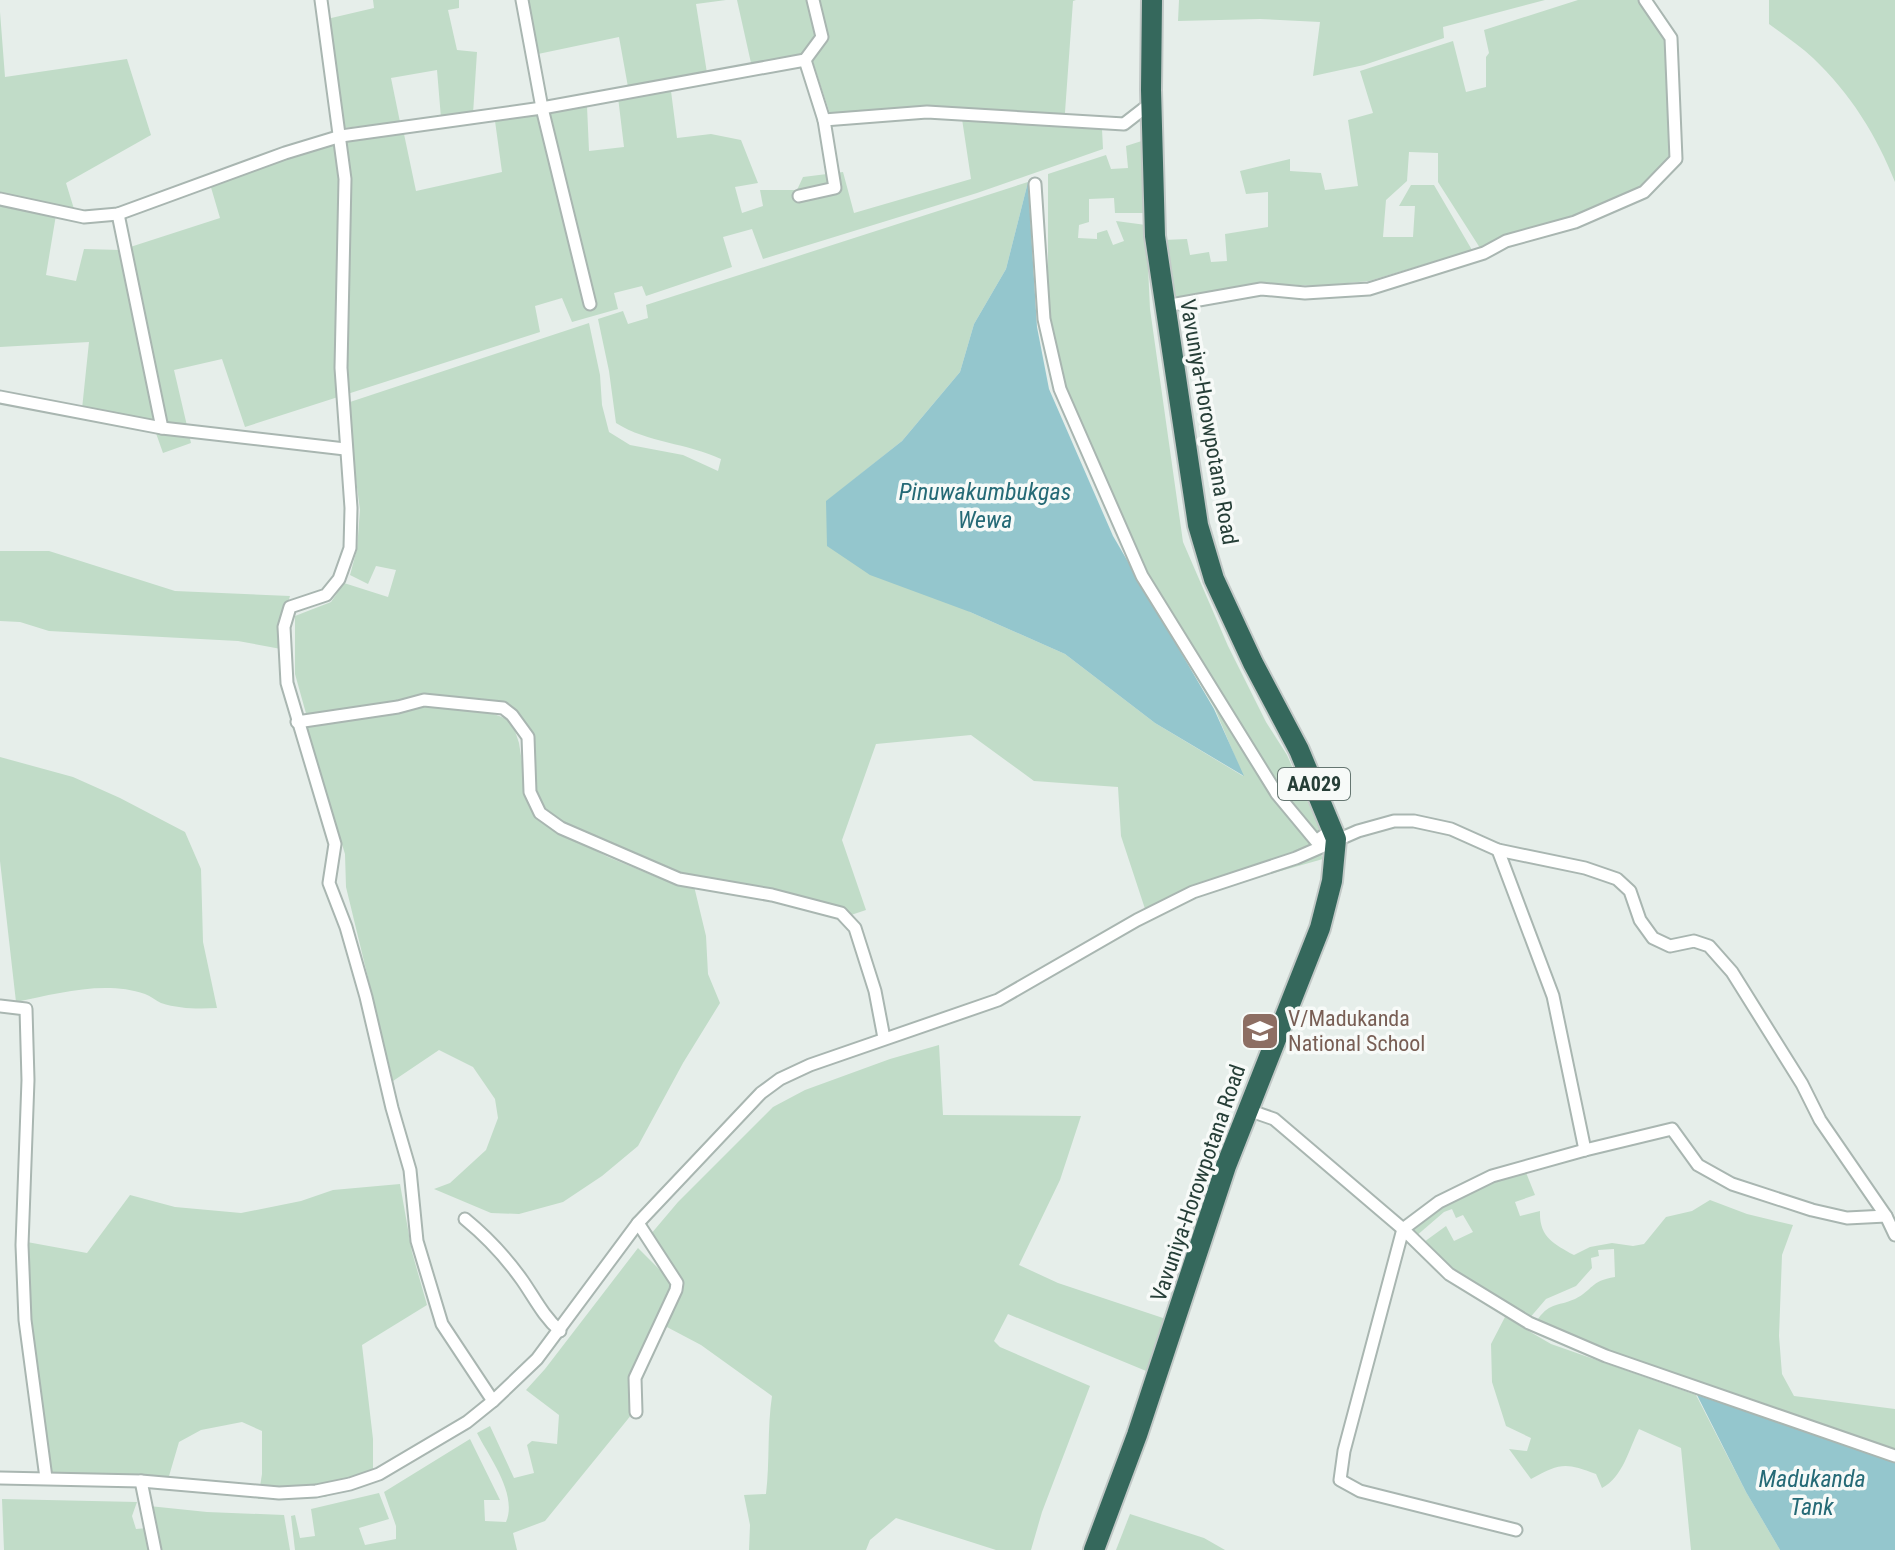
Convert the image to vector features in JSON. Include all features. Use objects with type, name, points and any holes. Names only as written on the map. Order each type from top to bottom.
[{"type":"highway","name":"Vavuniya-Horowpotana Road","points":[[1094,1550],[1137,1435],[1226,1166],[1320,928],[1332,881],[1335,834],[1299,750],[1253,663],[1214,579],[1198,525],[1155,236],[1152,0]]},
{"type":"street","points":[[321,0],[345,179],[341,368],[351,508],[350,548],[339,579],[326,595],[290,607],[284,627],[287,683],[335,844],[329,883],[362,983],[410,1170],[417,1241],[442,1324],[493,1401]]},
{"type":"street","points":[[522,0],[542,108],[590,304]]},
{"type":"street","points":[[0,199],[84,217],[118,214],[285,153],[341,136],[542,108],[805,60],[822,37],[813,0]]},
{"type":"street","points":[[1165,306],[1261,289],[1305,293],[1369,289],[1484,253],[1506,241],[1575,222],[1644,192],[1676,159],[1671,38],[1645,0]]},
{"type":"street","points":[[799,196],[835,188],[824,120],[805,60]]},
{"type":"street","points":[[824,120],[927,112],[1124,124],[1151,103]]},
{"type":"street","points":[[1035,184],[1044,319],[1060,389],[1142,576],[1277,794],[1316,841],[1394,821],[1414,821],[1451,829],[1498,850],[1585,868],[1617,879],[1630,891],[1640,920],[1653,938],[1670,946],[1694,941],[1709,946],[1732,972],[1802,1084],[1820,1120],[1886,1216],[1895,1235]]},
{"type":"street","points":[[118,214],[162,428]]},
{"type":"street","points":[[0,397],[162,428],[345,449]]},
{"type":"street","points":[[297,722],[398,707],[424,700],[503,708],[528,737],[530,792],[540,813],[561,828],[679,879],[772,895],[841,913],[855,928],[875,991],[884,1038]]},
{"type":"street","points":[[0,1478],[141,1481],[279,1493],[316,1491],[379,1474],[467,1422],[537,1359],[638,1223],[761,1093],[780,1079],[884,1038],[998,1000],[1137,920],[1193,892],[1296,858],[1335,834]]},
{"type":"street","points":[[1498,850],[1553,996],[1585,1150]]},
{"type":"street","points":[[0,1006],[26,1009],[28,1080],[22,1245],[25,1320],[46,1478]]},
{"type":"street","points":[[1248,1110],[1274,1119],[1403,1229],[1449,1274],[1529,1323],[1606,1356],[1895,1456]]},
{"type":"street","points":[[1516,1530],[1360,1491],[1340,1480],[1344,1451],[1403,1229],[1439,1202],[1492,1176],[1672,1129],[1698,1165],[1732,1184],[1847,1218],[1886,1216]]},
{"type":"street","points":[[465,1219],[492,1242],[548,1320],[560,1331]]},
{"type":"street","points":[[636,1412],[635,1378],[677,1283],[638,1223]]},
{"type":"street","points":[[141,1481],[155,1550]]},
{"type":"green space","points":[[373,0],[459,0],[459,8],[448,10],[457,50],[477,52],[473,114],[441,118],[437,70],[391,78],[400,122],[343,128],[327,19],[374,8]]},
{"type":"green space","points":[[528,0],[726,0],[696,4],[707,73],[628,87],[619,37],[538,54]]},
{"type":"green space","points":[[737,0],[1076,0],[1073,1],[1064,126],[1102,129],[1103,149],[977,193],[763,259],[752,229],[723,237],[732,267],[646,296],[642,286],[614,293],[618,309],[572,322],[562,298],[535,306],[540,332],[245,427],[222,359],[174,370],[191,443],[163,453],[152,422],[82,409],[89,342],[0,347],[0,202],[56,215],[46,275],[76,281],[84,249],[121,250],[220,218],[210,184],[337,141],[404,134],[416,191],[502,172],[495,121],[587,106],[589,151],[624,147],[618,97],[671,91],[677,138],[711,134],[741,140],[758,183],[735,187],[742,213],[763,206],[760,190],[797,190],[803,177],[843,172],[854,213],[971,179],[962,119],[833,123],[811,56],[751,63]]},
{"type":"green space","points":[[1179,0],[1545,0],[1443,27],[1444,38],[1364,65],[1313,76],[1320,22],[1260,19],[1178,21]]},
{"type":"green space","points":[[1578,0],[1641,0],[1668,39],[1671,157],[1642,189],[1571,218],[1480,248],[1438,182],[1438,153],[1409,152],[1407,181],[1386,200],[1383,237],[1413,237],[1415,206],[1399,206],[1411,185],[1434,185],[1472,250],[1369,281],[1317,286],[1260,283],[1169,298],[1163,240],[1187,239],[1190,255],[1209,252],[1211,262],[1227,261],[1225,234],[1268,227],[1268,192],[1246,194],[1240,171],[1290,159],[1290,171],[1321,173],[1325,190],[1358,186],[1348,120],[1373,113],[1360,71],[1453,41],[1466,92],[1486,87],[1486,57],[1489,53],[1484,30]]},
{"type":"green space","points":[[1769,0],[1895,0],[1895,182],[1871,132],[1839,86],[1808,54],[1769,24]]},
{"type":"green space","points":[[0,12],[5,77],[127,59],[151,135],[66,183],[74,209],[0,192]]},
{"type":"green space","points":[[1148,139],[1148,213],[1115,213],[1114,198],[1089,199],[1089,222],[1079,225],[1078,238],[1097,239],[1097,233],[1107,230],[1113,245],[1124,241],[1116,221],[1146,225],[1150,309],[1183,542],[1228,646],[1266,722],[1287,755],[1322,834],[1316,838],[1280,792],[1145,574],[1065,388],[1048,320],[1048,174],[1106,155],[1111,169],[1128,168],[1126,146]]},
{"type":"green space","points":[[1028,182],[1006,269],[974,324],[960,372],[902,441],[827,501],[970,612],[1065,654],[1155,723],[1243,776],[1215,709],[1173,638],[1181,643],[1261,772],[1318,845],[1323,859],[1200,894],[1149,921],[1121,836],[1118,787],[1034,781],[971,735],[876,744],[842,840],[866,910],[851,915],[809,899],[680,877],[561,824],[544,810],[535,795],[532,748],[504,705],[399,703],[307,717],[295,674],[295,616],[331,602],[344,583],[388,597],[396,570],[376,566],[368,584],[350,575],[357,549],[360,510],[350,402],[589,323],[609,432],[630,445],[683,455],[718,471],[721,459],[641,435],[616,423],[598,319],[623,311],[628,324],[648,318],[646,305]]},
{"type":"green space","points":[[0,551],[49,551],[175,591],[290,596],[283,619],[281,649],[238,641],[49,631],[20,622],[0,621]]},
{"type":"green space","points":[[426,706],[481,711],[512,722],[519,743],[529,807],[551,828],[608,857],[676,885],[694,886],[706,936],[708,974],[720,1003],[638,1146],[602,1176],[563,1202],[519,1214],[491,1213],[434,1189],[450,1183],[486,1150],[498,1118],[495,1099],[473,1067],[439,1050],[393,1081],[346,887],[345,854],[305,724],[329,723]]},
{"type":"green space","points":[[0,757],[73,777],[185,832],[201,869],[203,942],[217,1008],[175,1006],[161,1003],[145,994],[113,988],[64,992],[16,1002],[0,861]]},
{"type":"green space","points":[[939,1045],[943,1115],[1081,1116],[1060,1180],[1019,1265],[1058,1283],[1169,1320],[1151,1373],[1008,1314],[994,1341],[1000,1347],[1090,1386],[1042,1512],[1031,1550],[996,1550],[896,1518],[870,1540],[866,1550],[749,1550],[750,1525],[744,1495],[766,1494],[772,1396],[701,1345],[665,1326],[680,1298],[680,1280],[645,1241],[678,1202],[773,1107],[805,1090]]},
{"type":"green space","points":[[1525,1170],[1535,1195],[1515,1202],[1520,1216],[1540,1211],[1545,1233],[1554,1243],[1574,1255],[1590,1247],[1612,1243],[1644,1244],[1666,1217],[1692,1211],[1710,1200],[1747,1214],[1793,1225],[1782,1255],[1779,1336],[1782,1374],[1794,1396],[1895,1409],[1895,1452],[1638,1364],[1536,1322],[1549,1308],[1575,1299],[1596,1283],[1615,1277],[1614,1249],[1598,1250],[1599,1256],[1591,1258],[1592,1268],[1576,1286],[1546,1299],[1528,1320],[1456,1273],[1424,1242],[1446,1226],[1454,1241],[1473,1232],[1463,1215],[1456,1218],[1452,1209],[1444,1212],[1415,1237],[1405,1229],[1448,1199]]},
{"type":"green space","points":[[400,1184],[412,1252],[427,1305],[362,1345],[373,1439],[373,1477],[325,1497],[258,1499],[262,1474],[262,1431],[242,1422],[201,1430],[179,1442],[167,1483],[132,1487],[50,1482],[29,1307],[27,1242],[87,1253],[130,1195],[175,1207],[241,1213],[301,1201],[333,1190]]},
{"type":"green space","points":[[638,1248],[674,1284],[632,1376],[632,1414],[545,1521],[513,1533],[517,1550],[295,1550],[291,1516],[295,1515],[300,1538],[315,1536],[311,1509],[379,1493],[389,1519],[359,1528],[365,1545],[396,1539],[396,1526],[384,1492],[470,1439],[500,1500],[484,1500],[485,1521],[506,1522],[509,1511],[505,1488],[477,1433],[490,1426],[514,1478],[534,1473],[527,1445],[532,1441],[557,1444],[559,1415],[526,1390]]},
{"type":"green space","points":[[1505,1317],[1551,1344],[1696,1395],[1780,1550],[1691,1550],[1681,1448],[1639,1429],[1620,1470],[1602,1488],[1596,1474],[1577,1467],[1556,1467],[1531,1479],[1509,1449],[1527,1451],[1531,1438],[1506,1426],[1492,1382],[1491,1344]]},
{"type":"green space","points":[[2,1499],[137,1502],[132,1516],[136,1529],[147,1528],[153,1550],[4,1550]]},
{"type":"green space","points":[[149,1506],[284,1515],[290,1550],[156,1550],[154,1522]]},
{"type":"green space","points":[[1130,1514],[1204,1538],[1225,1550],[1116,1550]]},
{"type":"water","name":"Pinuwakumbukgas Wewa","points":[[1028,182],[1037,327],[1049,389],[1113,536],[1214,709],[1244,776],[1155,723],[1065,654],[970,612],[870,575],[827,546],[826,501],[902,441],[960,372],[974,324],[1006,269]]},
{"type":"water","name":"Madukanda Tank","points":[[1697,1395],[1895,1461],[1895,1550],[1780,1550],[1746,1492]]},
{"type":"place","name":"V/Madukanda National School","points":[[1260,1031]]}]
